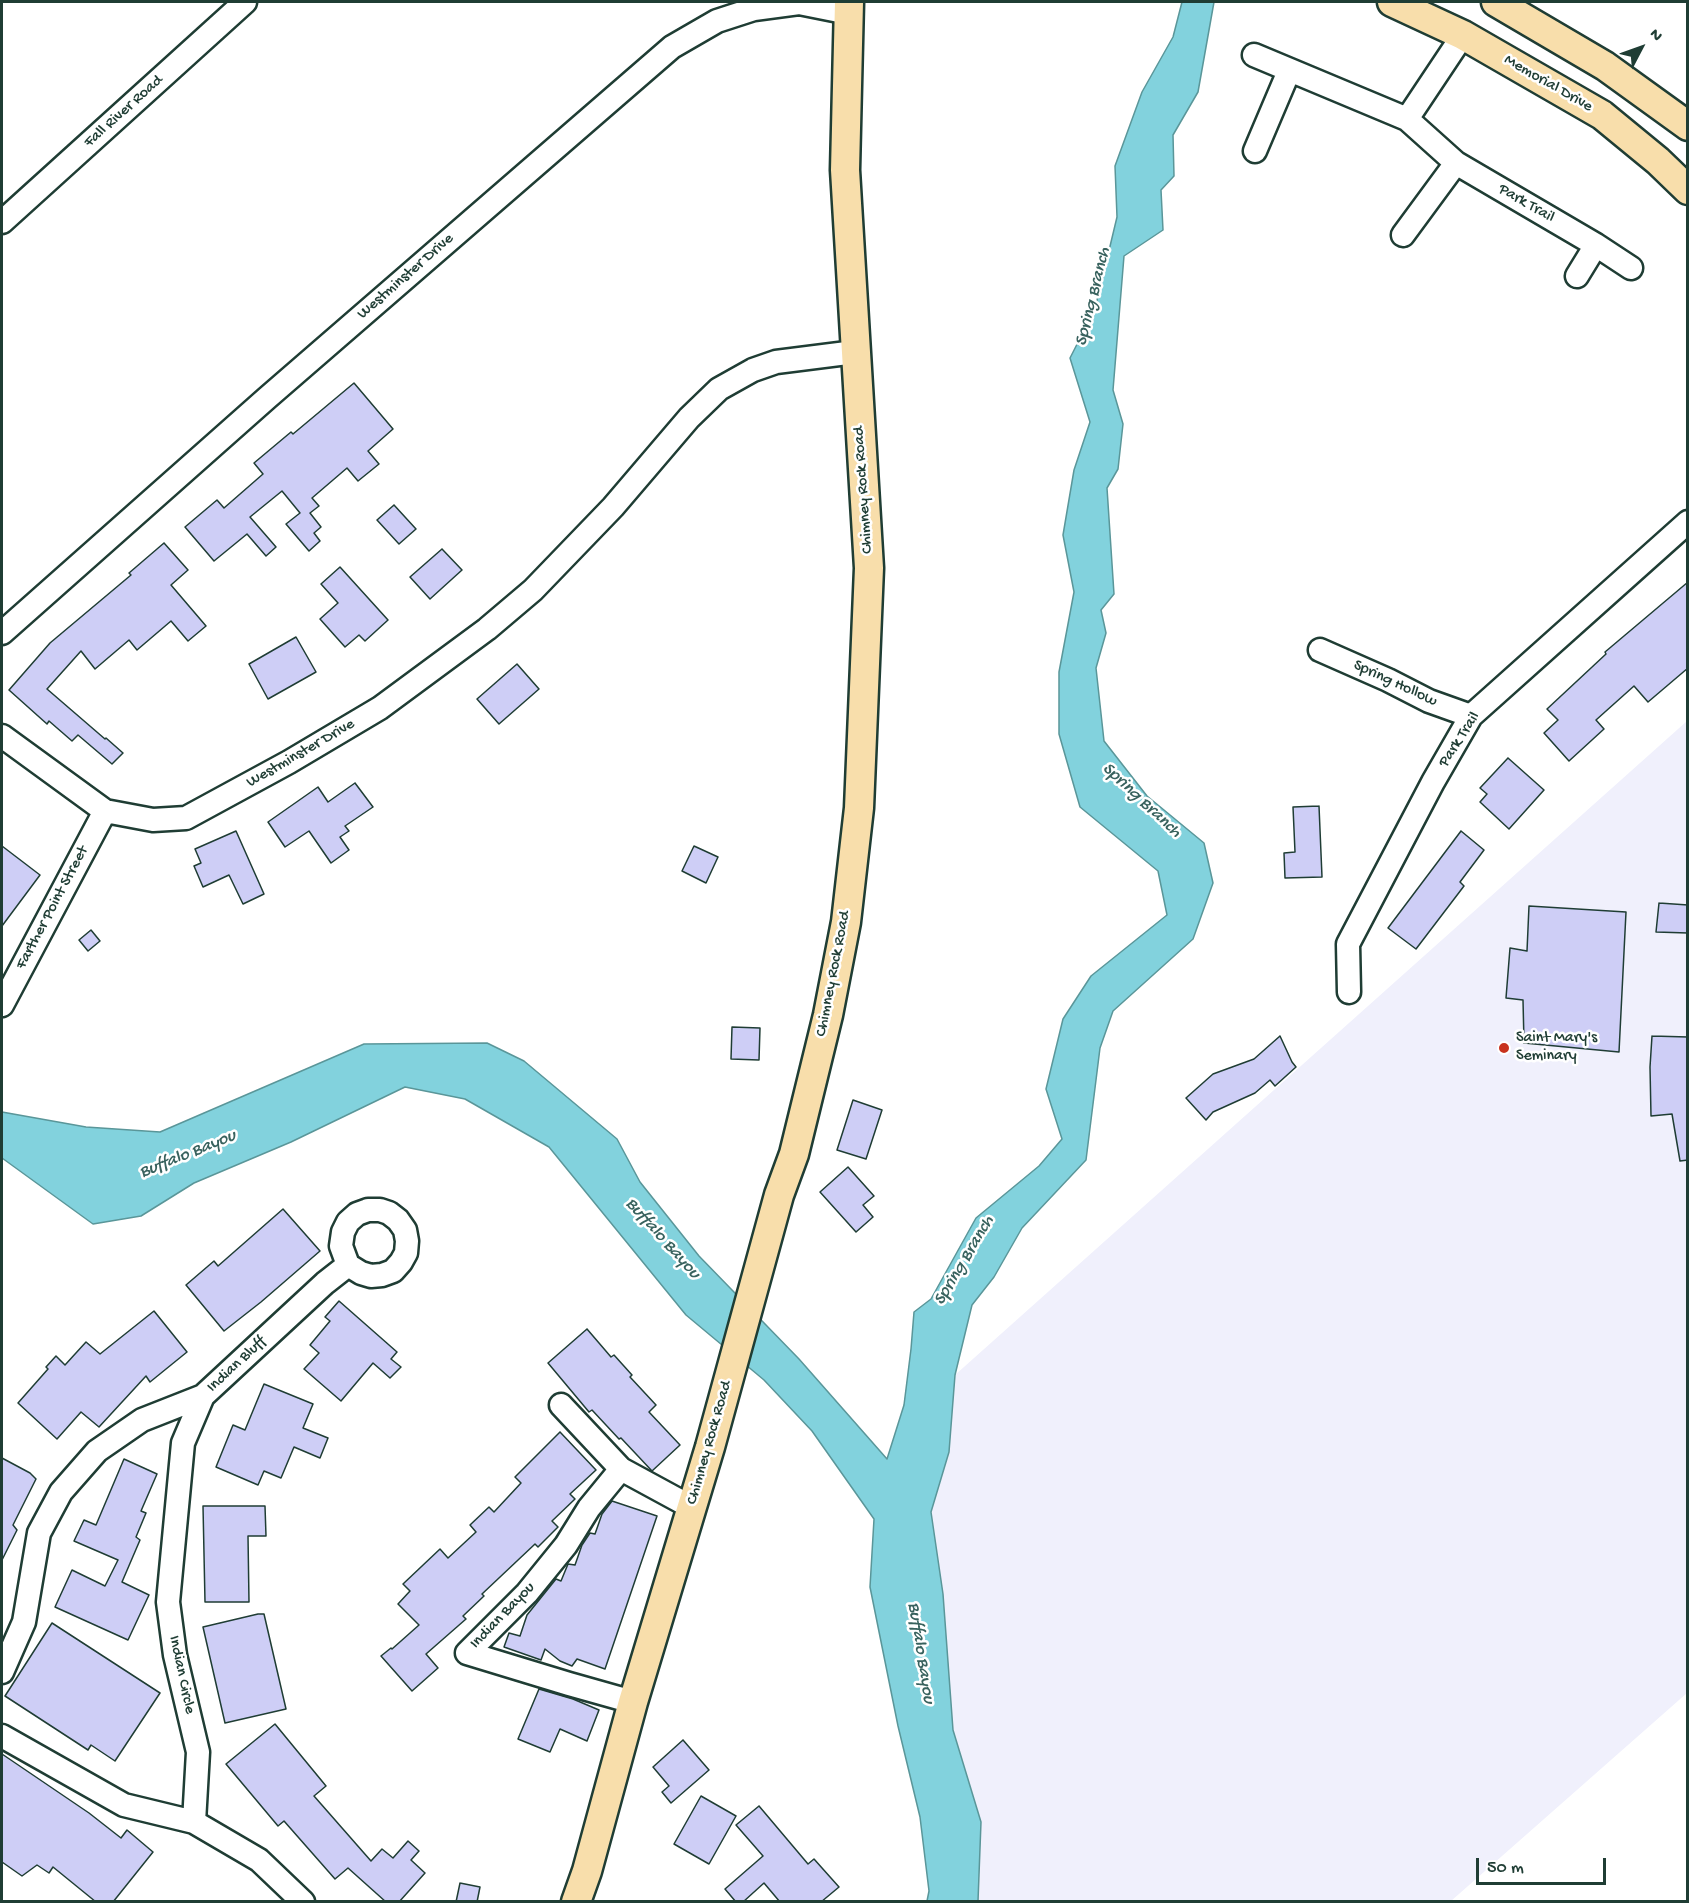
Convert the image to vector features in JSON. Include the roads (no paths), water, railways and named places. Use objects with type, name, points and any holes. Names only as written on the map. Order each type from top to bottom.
[{"type":"main road","name":"Memorial Drive","points":[[1392,2],[1463,35],[1602,115],[1658,161],[1688,190]]},
{"type":"main road","points":[[1496,2],[1605,66],[1688,126]]},
{"type":"main road","name":"Chimney Rock Road","points":[[576,1902],[587,1871],[633,1701],[710,1447],[779,1196],[794,1154],[828,1015],[846,922],[859,808],[869,568],[845,170],[851,5]]},
{"type":"street","name":"Fall River Road","points":[[2,222],[245,2]]},
{"type":"street","name":"Westminster Drive","points":[[2,633],[267,398],[672,47],[717,21],[754,9],[800,3],[851,5]]},
{"type":"street","points":[[1407,119],[1463,35]]},
{"type":"street","name":"Park Trail","points":[[1254,55],[1407,119],[1456,163],[1631,268]]},
{"type":"street","points":[[1255,151],[1289,71]]},
{"type":"street","points":[[1403,235],[1456,163]]},
{"type":"street","points":[[1576,276],[1596,245]]},
{"type":"street","name":"Westminster Drive","points":[[2,736],[105,811],[153,820],[186,818],[289,762],[380,708],[487,629],[533,590],[613,507],[689,418],[719,389],[753,370],[776,362],[855,352]]},
{"type":"street","name":"Park Trail","points":[[1349,992],[1348,944],[1433,782],[1472,716],[1688,522]]},
{"type":"street","name":"Spring Hollow","points":[[1320,650],[1430,701],[1472,716]]},
{"type":"street","name":"Farther Point Street","points":[[2,1005],[105,811]]},
{"type":"street","name":"Indian Bluff","points":[[2,1672],[24,1622],[39,1533],[61,1492],[97,1451],[142,1420],[203,1396],[325,1283],[348,1265]]},
{"type":"street","name":"Indian Circle","points":[[194,1822],[198,1752],[175,1655],[168,1602],[183,1443],[203,1396]]},
{"type":"street","points":[[561,1405],[621,1469],[691,1507]]},
{"type":"street","name":"Indian Bayou","points":[[621,1469],[589,1508],[566,1545],[527,1593],[467,1653],[633,1701]]},
{"type":"street","points":[[2,1736],[124,1805],[194,1822],[259,1860],[303,1902]]},
{"type":"water","points":[[1182,2],[1214,2],[1198,92],[1173,135],[1174,176],[1161,190],[1163,230],[1124,256],[1113,390],[1123,424],[1118,469],[1107,488],[1114,594],[1101,610],[1106,633],[1096,668],[1104,741],[1147,796],[1204,843],[1213,883],[1193,939],[1113,1011],[1100,1048],[1086,1160],[1022,1228],[994,1277],[972,1305],[955,1375],[949,1452],[931,1512],[943,1594],[953,1730],[981,1822],[978,1901],[927,1901],[929,1891],[920,1817],[898,1726],[870,1587],[874,1519],[812,1431],[764,1380],[686,1315],[549,1147],[465,1099],[405,1087],[291,1142],[194,1183],[141,1216],[93,1224],[2,1158],[2,1112],[86,1127],[160,1132],[364,1044],[487,1043],[524,1061],[617,1139],[640,1182],[699,1256],[799,1359],[887,1459],[904,1405],[914,1312],[931,1299],[976,1218],[1039,1166],[1062,1139],[1046,1089],[1063,1019],[1091,976],[1167,915],[1158,871],[1080,807],[1059,734],[1059,672],[1074,592],[1063,535],[1074,470],[1090,422],[1070,358],[1095,309],[1117,217],[1115,166],[1142,92],[1173,37]]},
{"type":"place","name":"Saint Mary's Seminary","points":[[1504,1048]]},
{"type":"water label","name":"Spring Branch","points":[[1094,297]]},
{"type":"water label","name":"Spring Branch","points":[[1141,801]]},
{"type":"water label","name":"Buffalo Bayou","points":[[188,1155]]},
{"type":"water label","name":"Buffalo Bayou","points":[[662,1239]]},
{"type":"water label","name":"Spring Branch","points":[[965,1261]]},
{"type":"water label","name":"Buffalo Bayou","points":[[920,1653]]}]
